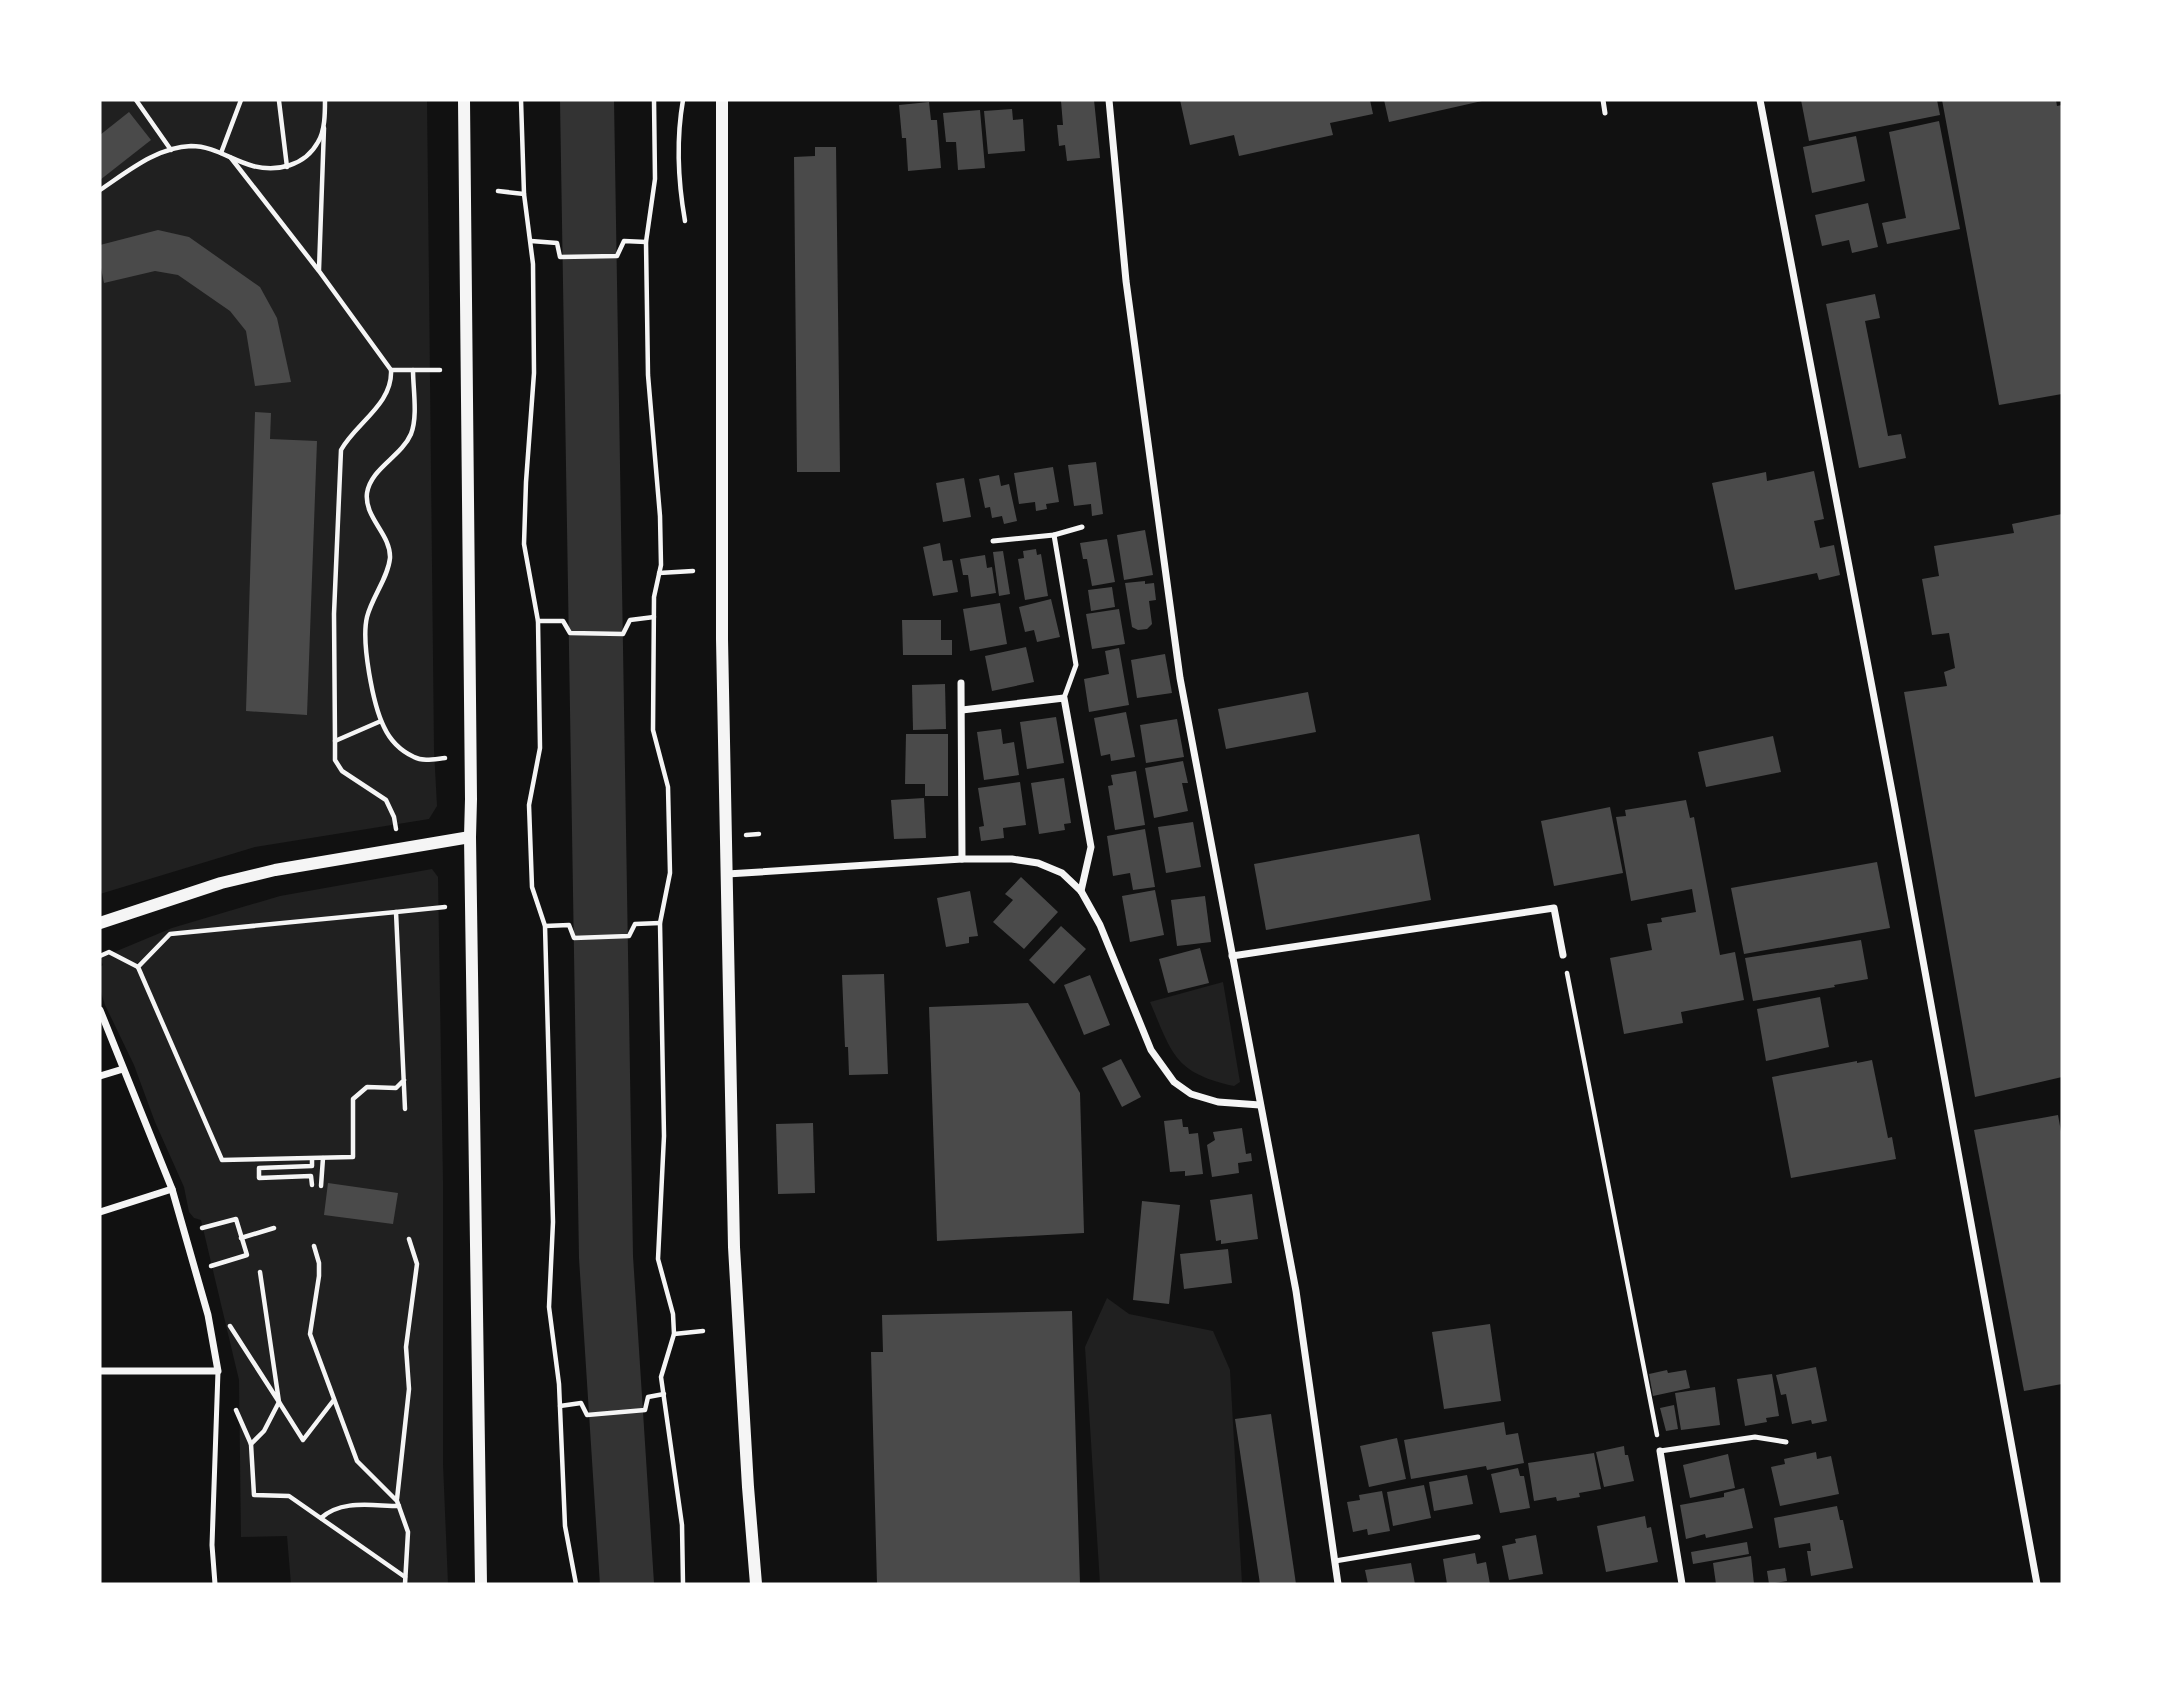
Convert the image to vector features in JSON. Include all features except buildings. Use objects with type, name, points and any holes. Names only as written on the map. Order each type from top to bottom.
[{"type":"street","points":[[464,100],[470,838],[481,1584]]},
{"type":"street","points":[[722,100],[722,639],[734,1247],[756,1584]]},
{"type":"street","points":[[1109,100],[1126,281],[1180,678],[1296,1291],[1338,1584]]},
{"type":"street","points":[[1760,100],[1894,802],[2036,1584]]},
{"type":"street","points":[[961,683],[962,859]]},
{"type":"street","points":[[962,710],[1064,698],[1091,847],[1081,891]]},
{"type":"street","points":[[100,923],[221,883],[275,870],[470,838]]},
{"type":"street","points":[[727,874],[962,859],[1012,859],[1038,863],[1062,873],[1081,891],[1100,925],[1151,1050],[1174,1082],[1191,1094],[1218,1102],[1260,1105]]},
{"type":"street","points":[[1232,956],[1554,908],[1563,955]]},
{"type":"street","points":[[100,1010],[172,1189],[208,1315],[218,1371],[100,1371]]},
{"type":"street","points":[[100,1076],[123,1069]]},
{"type":"street","points":[[100,1212],[172,1189]]},
{"type":"street","points":[[1660,1451],[1682,1584]]},
{"type":"lane","points":[[1603,100],[1605,113]]},
{"type":"lane","points":[[993,541],[1054,535],[1082,527]]},
{"type":"lane","points":[[1054,535],[1076,665],[1064,698]]},
{"type":"lane","points":[[215,1584],[212,1545],[218,1371]]},
{"type":"lane","points":[[1660,1451],[1755,1437],[1786,1442]]},
{"type":"lane","points":[[1335,1561],[1478,1537]]},
{"type":"path","points":[[136,100],[171,150]]},
{"type":"path","points":[[221,153],[241,100]]},
{"type":"path","points":[[279,100],[287,167]]},
{"type":"path","points":[[319,271],[325,100]]},
{"type":"path","points":[[521,100],[524,194],[531,241],[534,373],[524,544],[538,621],[540,748],[529,805],[532,887],[545,926],[553,1222],[550,1307],[560,1406],[565,1526],[576,1584]]},
{"type":"path","points":[[654,100],[655,179],[646,242],[648,375],[660,516],[659,573],[654,597],[653,730],[668,787],[670,873],[660,923],[664,1136],[658,1259],[673,1314],[674,1334],[661,1377],[682,1525],[683,1584]]},
{"type":"path","points":[[683,100],[679,125],[681,196],[685,221]]},
{"type":"path","points":[[100,190],[135,166],[171,150],[188,146],[202,147],[266,169],[287,167],[306,157],[319,141],[325,115]]},
{"type":"path","points":[[231,158],[319,271],[391,370],[386,394],[347,439],[341,450],[334,614],[335,760],[342,771],[386,800],[394,817],[396,831]]},
{"type":"path","points":[[498,191],[524,194]]},
{"type":"path","points":[[531,241],[557,243],[561,257],[617,256],[624,241],[646,242]]},
{"type":"path","points":[[391,370],[440,370]]},
{"type":"path","points":[[413,370],[412,431],[399,453],[379,471],[367,492],[367,505],[390,556],[371,605],[365,630],[369,666],[381,721],[396,745],[412,757],[420,760],[445,758]]},
{"type":"path","points":[[659,573],[692,571]]},
{"type":"path","points":[[538,621],[562,621],[570,633],[622,634],[631,620],[654,617]]},
{"type":"path","points":[[335,741],[381,721]]},
{"type":"path","points":[[744,835],[759,834]]},
{"type":"path","points":[[138,967],[170,934],[445,906]]},
{"type":"path","points":[[396,912],[405,1109]]},
{"type":"path","points":[[545,926],[569,925],[574,938],[629,936],[635,925],[660,923]]},
{"type":"path","points":[[100,956],[109,953],[138,967],[222,1160],[353,1157],[353,1099],[368,1087],[396,1087],[404,1080]]},
{"type":"path","points":[[1563,955],[1660,1451]]},
{"type":"path","points":[[312,1158],[312,1166],[259,1168],[259,1178],[311,1176],[312,1185]]},
{"type":"path","points":[[321,1185],[323,1158]]},
{"type":"path","points":[[184,1233],[236,1219],[247,1255],[195,1271]]},
{"type":"path","points":[[241,1238],[274,1228]]},
{"type":"path","points":[[405,1584],[408,1532],[398,1503],[409,1389],[406,1347],[417,1264],[409,1239]]},
{"type":"path","points":[[314,1246],[319,1263],[319,1276],[310,1334],[357,1461],[398,1503]]},
{"type":"path","points":[[251,1444],[264,1431],[279,1402],[260,1272]]},
{"type":"path","points":[[223,1314],[303,1440],[333,1401]]},
{"type":"path","points":[[674,1334],[703,1331]]},
{"type":"path","points":[[560,1406],[581,1403],[587,1415],[645,1410],[648,1397],[664,1394]]},
{"type":"path","points":[[234,1405],[251,1444],[254,1495],[289,1496],[405,1577]]},
{"type":"path","points":[[321,1518],[342,1506],[398,1503]]},
{"type":"shaded area","points":[[100,100],[427,100],[434,750],[437,806],[429,819],[255,847],[100,894]]},
{"type":"shaded area","points":[[432,869],[438,877],[443,1181],[443,1464],[448,1584],[291,1584],[287,1536],[241,1537],[239,1380],[201,1220],[194,1218],[189,1212],[184,1187],[155,1122],[134,1065],[105,1005],[100,989],[100,967],[103,965],[100,958],[172,928],[280,896]]},
{"type":"shaded area","points":[[1223,982],[1240,1082],[1234,1086],[1199,1075],[1178,1058],[1170,1048],[1150,1002]]},
{"type":"shaded area","points":[[1107,1298],[1129,1314],[1213,1331],[1230,1370],[1242,1584],[1100,1584],[1085,1347]]},
{"type":"waterway","points":[[587,100],[606,1257],[627,1584]]}]
